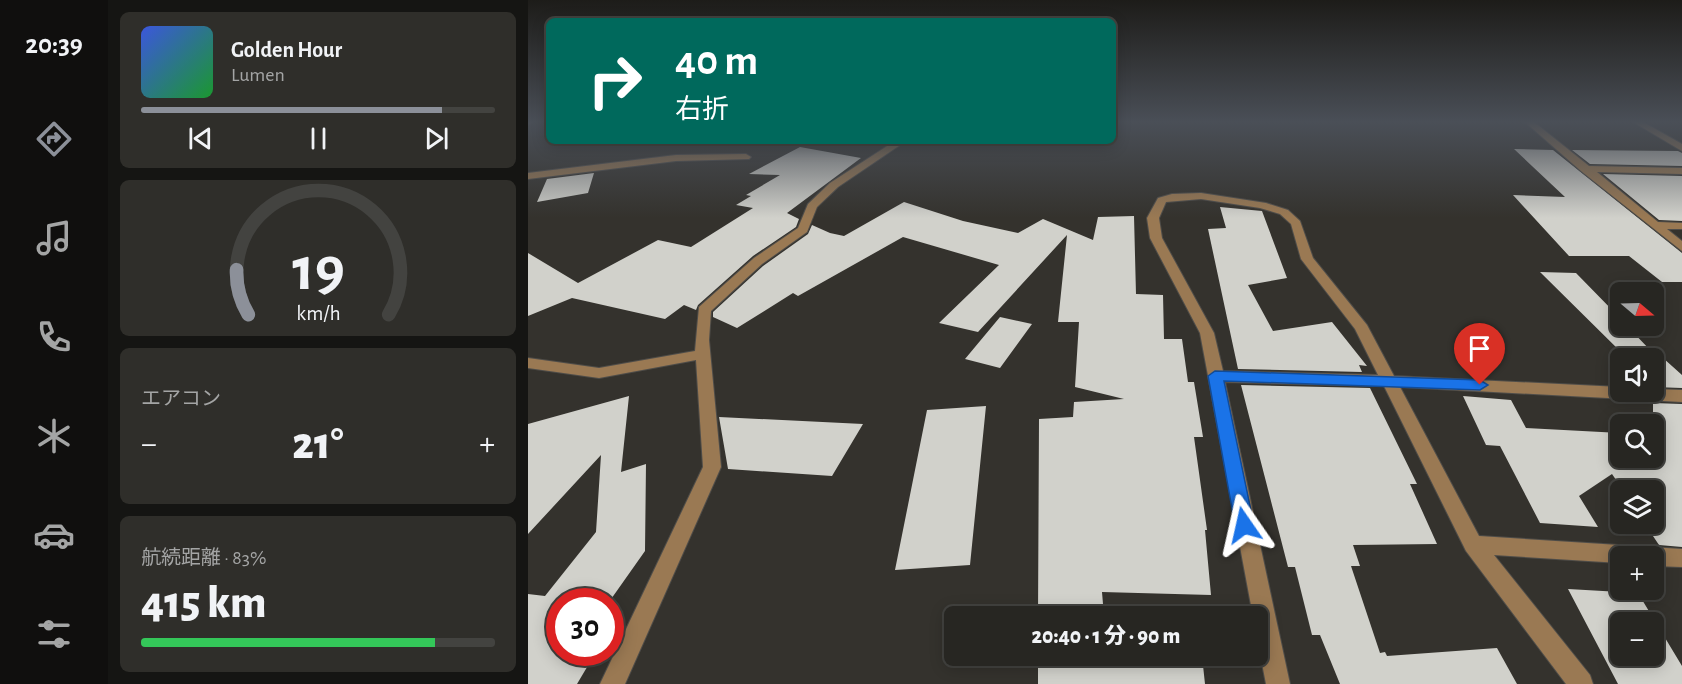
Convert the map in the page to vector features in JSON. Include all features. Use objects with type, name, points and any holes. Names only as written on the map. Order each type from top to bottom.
[{"type":"street","points":[[612,684],[712,467],[704,354],[704,310],[758,261],[803,230],[812,206],[834,185],[881,154]]},
{"type":"street","points":[[1567,154],[1682,247]]},
{"type":"street","points":[[528,176],[676,158],[746,157]]},
{"type":"street","points":[[1585,169],[1682,171]]},
{"type":"street","points":[[1278,684],[1206,333],[1156,238],[1153,218],[1162,200],[1172,197],[1201,196],[1262,205],[1284,212],[1296,223],[1307,259],[1362,328],[1473,545],[1581,684]]},
{"type":"street","points":[[1656,225],[1682,226]]},
{"type":"street","points":[[528,363],[599,373],[704,354]]},
{"type":"street","points":[[1215,376],[1391,381],[1682,396]]},
{"type":"street","points":[[1473,545],[1610,553]]},
{"type":"street","points":[[1664,557],[1682,558]]},
{"type":"building","points":[[787,154],[838,154],[861,158],[787,213],[799,219],[796,227],[753,256],[698,305],[696,310],[684,305],[665,319],[572,298],[528,316],[528,253],[578,283],[658,240],[691,247],[753,208],[736,205],[751,196],[746,195],[780,175],[749,174]]},
{"type":"building","points":[[1519,154],[1558,154],[1682,253],[1682,282],[1662,282],[1629,256],[1569,256],[1513,195],[1565,197]]},
{"type":"building","points":[[1577,154],[1682,154],[1682,166],[1590,164]]},
{"type":"building","points":[[594,173],[588,193],[537,202],[547,179]]},
{"type":"building","points":[[1603,174],[1682,176],[1682,221],[1659,220]]},
{"type":"building","points":[[904,202],[963,221],[1018,233],[1043,219],[1093,240],[1098,217],[1134,216],[1136,294],[1163,295],[1164,339],[1182,339],[1188,382],[1194,382],[1203,437],[1194,437],[1207,530],[1205,530],[1211,595],[1102,592],[1103,606],[1038,606],[1039,419],[1073,417],[1074,402],[1124,399],[1075,387],[1079,322],[1058,322],[1067,235],[978,332],[939,323],[999,265],[903,237],[798,296],[793,293],[737,328],[713,317],[713,312],[763,266],[808,234],[812,225],[844,236]]},
{"type":"building","points":[[1220,207],[1262,211],[1287,278],[1248,285],[1273,331],[1332,322],[1367,366],[1359,365],[1362,372],[1238,369],[1208,229],[1226,228]]},
{"type":"building","points":[[1540,272],[1576,273],[1610,308],[1610,336],[1637,336],[1648,348],[1617,348]]},
{"type":"building","points":[[1000,317],[1032,324],[1000,368],[965,359]]},
{"type":"building","points":[[1664,359],[1682,375],[1682,388],[1664,387]]},
{"type":"building","points":[[1241,385],[1370,388],[1417,484],[1410,484],[1437,544],[1353,545],[1360,566],[1351,566],[1380,653],[1385,652],[1387,656],[1497,648],[1517,684],[1340,684],[1320,635],[1312,635],[1295,567],[1288,567]]},
{"type":"building","points":[[629,396],[621,472],[646,464],[645,551],[619,588],[551,588],[596,532],[601,455],[528,534],[528,424]]},
{"type":"building","points":[[1463,396],[1511,400],[1526,428],[1610,432],[1610,468],[1664,468],[1664,414],[1653,414],[1653,403],[1682,404],[1682,547],[1659,545],[1652,534],[1664,534],[1664,480],[1616,480],[1612,474],[1579,496],[1598,527],[1540,523],[1500,446],[1486,445]]},
{"type":"building","points":[[986,406],[970,565],[895,570],[927,410]]},
{"type":"building","points":[[719,417],[863,424],[832,476],[728,469]]},
{"type":"building","points":[[1568,589],[1610,591],[1610,600],[1642,600],[1649,612],[1610,612],[1610,666],[1664,666],[1664,636],[1682,666],[1682,684],[1618,684]]},
{"type":"building","points":[[528,594],[545,596],[546,666],[588,666],[577,684],[528,684]]},
{"type":"building","points":[[1038,666],[1203,666],[1205,684],[1038,684]]},
{"type":"route","points":[[1244,525],[1215,376],[1480,385]]}]
